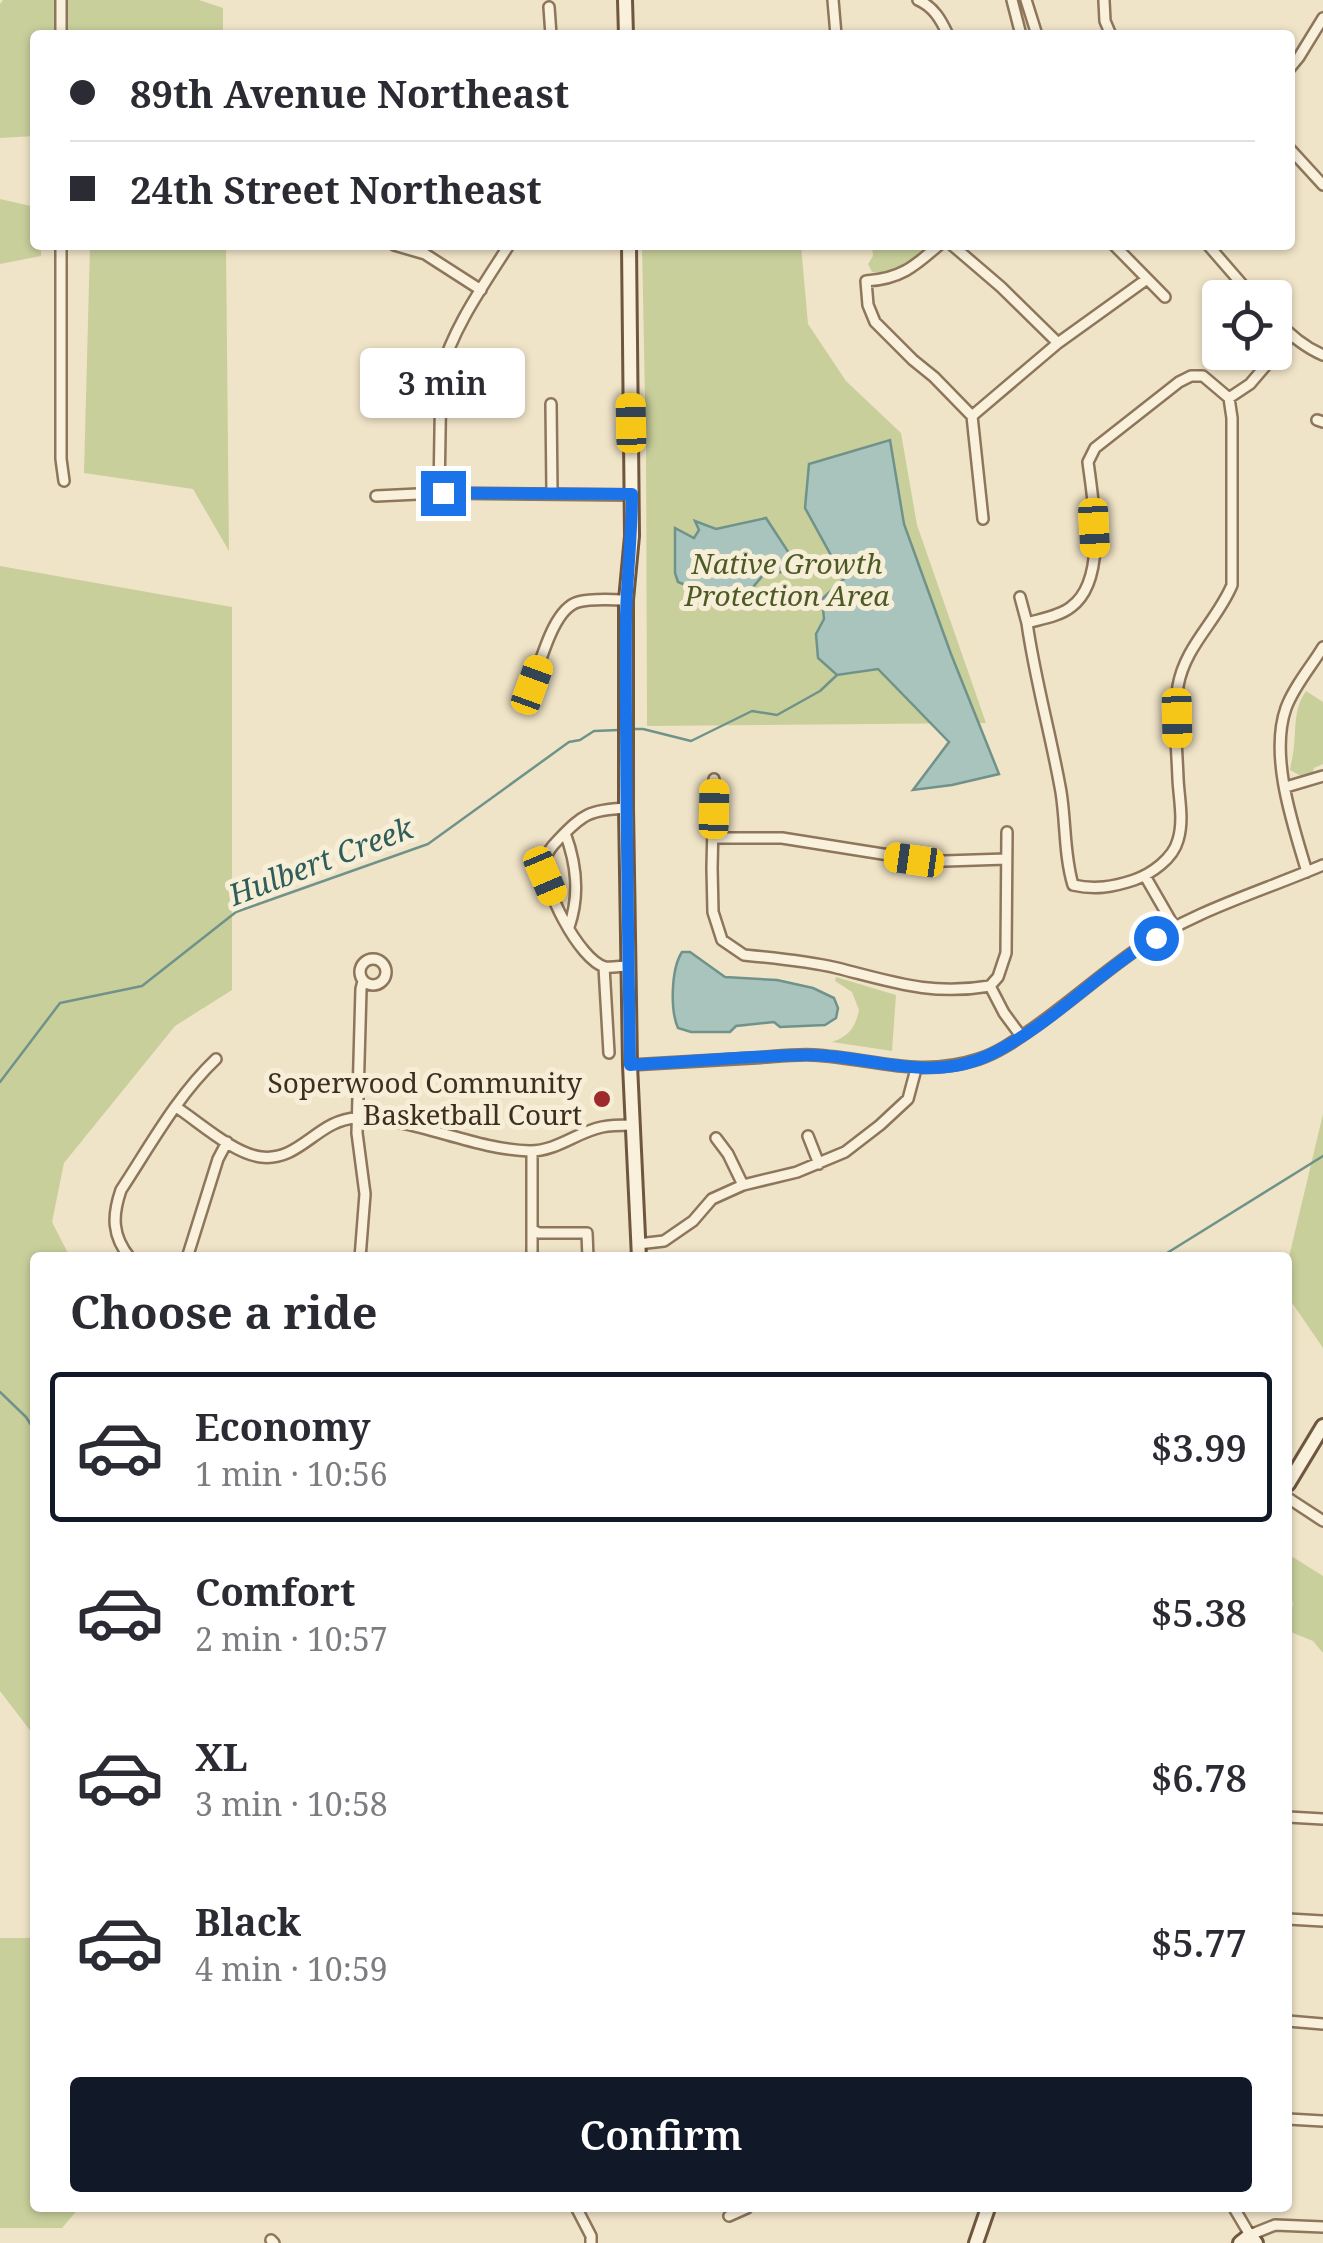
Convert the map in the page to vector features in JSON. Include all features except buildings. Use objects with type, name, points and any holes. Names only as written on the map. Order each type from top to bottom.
[{"type":"street","points":[[61,0],[61,30]]},
{"type":"street","points":[[625,0],[626,30]]},
{"type":"street","points":[[833,0],[836,30]]},
{"type":"street","points":[[1012,0],[1020,30]]},
{"type":"street","points":[[1026,0],[1035,30]]},
{"type":"street","points":[[922,2],[936,14],[945,30]]},
{"type":"street","points":[[1104,2],[1108,30]]},
{"type":"street","points":[[549,7],[551,30]]},
{"type":"street","points":[[1295,62],[1323,18]]},
{"type":"street","points":[[1295,154],[1323,185]]},
{"type":"street","points":[[61,250],[64,481]]},
{"type":"street","points":[[411,250],[425,254],[481,290]]},
{"type":"street","points":[[440,493],[440,372],[445,355],[506,250]]},
{"type":"street","points":[[629,250],[632,536],[626,600],[626,808],[638,1251],[664,1241],[712,1200],[742,1184],[797,1172],[845,1152],[908,1099],[916,1069]]},
{"type":"street","points":[[933,250],[888,280],[866,281],[868,305],[875,322],[972,416],[983,520]]},
{"type":"street","points":[[958,250],[1002,287],[1058,344]]},
{"type":"street","points":[[1119,250],[1165,297]]},
{"type":"street","points":[[1212,250],[1238,280]]},
{"type":"street","points":[[972,416],[1058,344],[1147,279]]},
{"type":"street","points":[[1292,337],[1323,356]]},
{"type":"street","points":[[1229,398],[1262,370]]},
{"type":"street","points":[[1020,597],[1058,778],[1073,885],[1090,889],[1116,886],[1145,876],[1166,860],[1178,843],[1178,689],[1182,669],[1190,649],[1225,601],[1232,584],[1229,398],[1203,376],[1191,376],[1095,448],[1088,462],[1095,550],[1091,578],[1070,609],[1026,623]]},
{"type":"street","points":[[551,404],[552,492]]},
{"type":"street","points":[[376,496],[632,494]]},
{"type":"street","points":[[532,685],[564,610],[574,603],[626,600]]},
{"type":"street","points":[[1307,872],[1280,767],[1285,710],[1323,647]]},
{"type":"street","points":[[1286,787],[1323,776]]},
{"type":"street","points":[[714,780],[712,898],[716,928],[722,940],[744,954],[834,967],[900,986],[962,991],[990,986],[998,978],[1006,953],[1007,832]]},
{"type":"street","points":[[626,808],[599,809],[581,817],[549,850],[545,876],[580,948],[604,967],[628,966]]},
{"type":"street","points":[[565,833],[577,882],[576,907],[568,927]]},
{"type":"street","points":[[714,838],[782,838],[914,860],[1006,860]]},
{"type":"street","points":[[630,1065],[810,1055],[916,1069],[983,1058],[1069,1003],[1137,950],[1175,928],[1242,896],[1323,865]]},
{"type":"street","points":[[1145,876],[1175,928]]},
{"type":"street","points":[[604,967],[609,1053]]},
{"type":"street","points":[[361,1252],[366,1194],[357,1133],[363,981]]},
{"type":"street","points":[[990,986],[1021,1036]]},
{"type":"street","points":[[126,1252],[114,1232],[121,1190],[176,1107],[216,1059]]},
{"type":"street","points":[[176,1107],[246,1154],[273,1158],[294,1151],[322,1128],[339,1120],[357,1118],[532,1151],[600,1127],[632,1125]]},
{"type":"street","points":[[808,1136],[819,1164]]},
{"type":"street","points":[[716,1138],[742,1184]]},
{"type":"street","points":[[188,1252],[227,1142]]},
{"type":"street","points":[[532,1151],[532,1252]]},
{"type":"street","points":[[532,1230],[587,1233],[588,1252]]},
{"type":"street","points":[[1292,1477],[1323,1426]]},
{"type":"street","points":[[1292,1501],[1323,1522]]},
{"type":"street","points":[[1292,1817],[1323,1819]]},
{"type":"street","points":[[1292,1919],[1323,1921]]},
{"type":"street","points":[[1292,2021],[1323,2024]]},
{"type":"street","points":[[1292,2120],[1323,2122]]},
{"type":"street","points":[[579,2212],[591,2243]]},
{"type":"street","points":[[729,2216],[738,2212]]},
{"type":"street","points":[[976,2243],[987,2212]]},
{"type":"street","points":[[1236,2212],[1249,2240],[1275,2226],[1323,2227]]},
{"type":"green space","points":[[3,0],[199,0],[223,8],[223,30],[30,30],[30,136],[0,138]]},
{"type":"green space","points":[[0,199],[30,206],[30,250],[41,250],[41,256],[0,264]]},
{"type":"green space","points":[[90,250],[226,250],[229,551],[193,489],[84,473]]},
{"type":"green space","name":"Native Growth Protection Area","points":[[642,250],[801,250],[808,324],[846,381],[901,433],[917,525],[986,723],[647,726]]},
{"type":"green space","points":[[872,250],[925,250],[904,265],[880,273],[872,272],[868,264]]},
{"type":"green space","points":[[0,566],[232,607],[232,990],[175,1026],[64,1163],[52,1222],[67,1252],[30,1252],[30,1730],[0,1691]]},
{"type":"green space","points":[[1306,691],[1323,702],[1323,764],[1301,776],[1290,770],[1297,714]]},
{"type":"green space","points":[[836,977],[896,995],[892,1051],[832,1042],[850,1030],[859,1010],[852,992],[835,981]]},
{"type":"green space","points":[[1323,1114],[1323,1348],[1292,1303],[1290,1252]]},
{"type":"green space","points":[[1292,1557],[1323,1576],[1323,1653],[1313,1641],[1292,1633]]},
{"type":"green space","points":[[0,1938],[30,1938],[30,2212],[76,2212],[62,2228],[0,2228]]},
{"type":"water","points":[[890,440],[904,524],[999,774],[913,790],[949,742],[878,669],[837,675],[818,658],[816,634],[824,619],[822,599],[844,579],[805,508],[809,464]]},
{"type":"water","points":[[766,518],[800,570],[764,574],[737,606],[678,582],[675,528],[694,538],[699,530],[695,521],[716,529]]},
{"type":"water","points":[[682,952],[690,952],[725,977],[777,980],[813,988],[834,998],[836,1018],[825,1025],[780,1027],[774,1022],[736,1026],[730,1032],[678,1028],[673,990]]},
{"type":"waterway","points":[[632,729],[691,741],[752,711],[777,715],[820,691],[837,675]]},
{"type":"waterway","name":"Hulbert Creek","points":[[0,1082],[60,1003],[142,986],[236,912],[428,844],[569,742],[594,731],[619,730]]},
{"type":"waterway","name":"Hulbert Creek","points":[[1169,1252],[1323,1156]]},
{"type":"waterway","name":"Hulbert Creek","points":[[0,1392],[30,1423]]},
{"type":"place","name":"Soperwood Community Basketball Court","points":[[602,1099]]},
{"type":"route","points":[[443,493],[632,494],[626,600],[630,1065],[810,1055],[916,1069],[958,1065],[1004,1048],[1156,938]]}]
